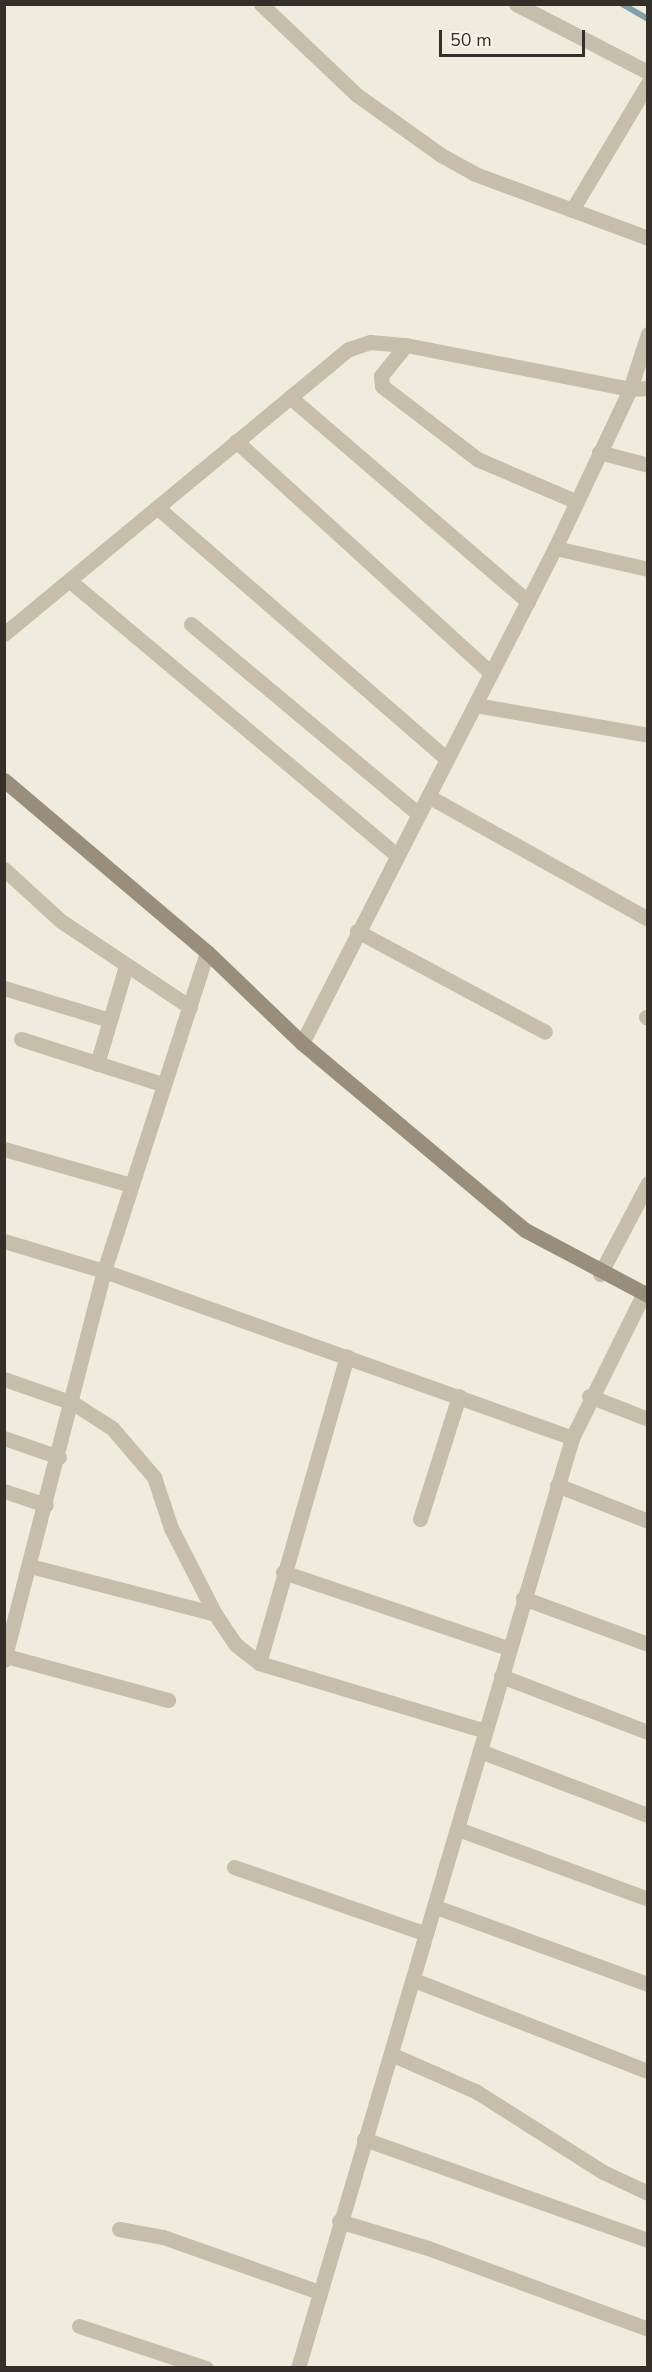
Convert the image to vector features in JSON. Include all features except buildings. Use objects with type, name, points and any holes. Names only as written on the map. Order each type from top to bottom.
[{"type":"main road","points":[[4,780],[207,952],[302,1043],[525,1230],[600,1274],[646,1294]]},
{"type":"street","points":[[261,4],[357,95],[441,155],[475,174],[648,238]]},
{"type":"street","points":[[516,4],[648,72]]},
{"type":"street","points":[[572,210],[648,83]]},
{"type":"street","points":[[302,1043],[357,931],[555,548],[575,501],[630,389],[648,334]]},
{"type":"street","points":[[4,634],[349,348],[370,342],[406,345],[630,389],[648,388]]},
{"type":"street","points":[[406,345],[381,376],[382,386],[477,459],[575,501]]},
{"type":"street","points":[[290,397],[528,602]]},
{"type":"street","points":[[236,441],[491,673]]},
{"type":"street","points":[[599,452],[648,465]]},
{"type":"street","points":[[158,508],[447,759]]},
{"type":"street","points":[[555,548],[648,569]]},
{"type":"street","points":[[70,581],[397,855]]},
{"type":"street","points":[[191,624],[418,814]]},
{"type":"street","points":[[475,705],[648,735]]},
{"type":"street","points":[[428,796],[648,919]]},
{"type":"street","points":[[4,869],[61,921],[190,1007]]},
{"type":"street","points":[[357,931],[545,1032]]},
{"type":"street","points":[[168,1700],[5,1658],[7,1638],[30,1566],[59,1457],[104,1271],[162,1084],[207,952]]},
{"type":"street","points":[[97,1064],[126,966]]},
{"type":"street","points":[[4,988],[109,1020]]},
{"type":"street","points":[[21,1039],[162,1084]]},
{"type":"street","points":[[4,1149],[131,1185]]},
{"type":"street","points":[[600,1274],[648,1184]]},
{"type":"street","points":[[4,1241],[104,1271],[572,1438]]},
{"type":"street","points":[[298,2367],[339,2221],[436,1907],[508,1648],[572,1438],[589,1396],[646,1294]]},
{"type":"street","points":[[259,1663],[283,1572],[347,1356]]},
{"type":"street","points":[[4,1379],[73,1403],[112,1428],[154,1477],[171,1528],[215,1614],[235,1644],[259,1663],[485,1731]]},
{"type":"street","points":[[420,1520],[459,1396]]},
{"type":"street","points":[[589,1396],[648,1419]]},
{"type":"street","points":[[4,1438],[59,1457]]},
{"type":"street","points":[[557,1485],[648,1521]]},
{"type":"street","points":[[4,1491],[46,1505]]},
{"type":"street","points":[[30,1566],[215,1614]]},
{"type":"street","points":[[283,1572],[508,1648]]},
{"type":"street","points":[[523,1598],[648,1644]]},
{"type":"street","points":[[501,1676],[648,1732]]},
{"type":"street","points":[[480,1751],[648,1815]]},
{"type":"street","points":[[458,1829],[648,1899]]},
{"type":"street","points":[[234,1867],[426,1934]]},
{"type":"street","points":[[436,1907],[648,1984]]},
{"type":"street","points":[[414,1980],[648,2071]]},
{"type":"street","points":[[391,2054],[477,2092],[603,2172],[648,2193]]},
{"type":"street","points":[[364,2139],[648,2240]]},
{"type":"street","points":[[339,2221],[428,2248],[648,2329]]},
{"type":"street","points":[[119,2229],[163,2237],[319,2292]]},
{"type":"street","points":[[79,2326],[206,2367]]},
{"type":"waterway","points":[[622,4],[648,19]]}]
